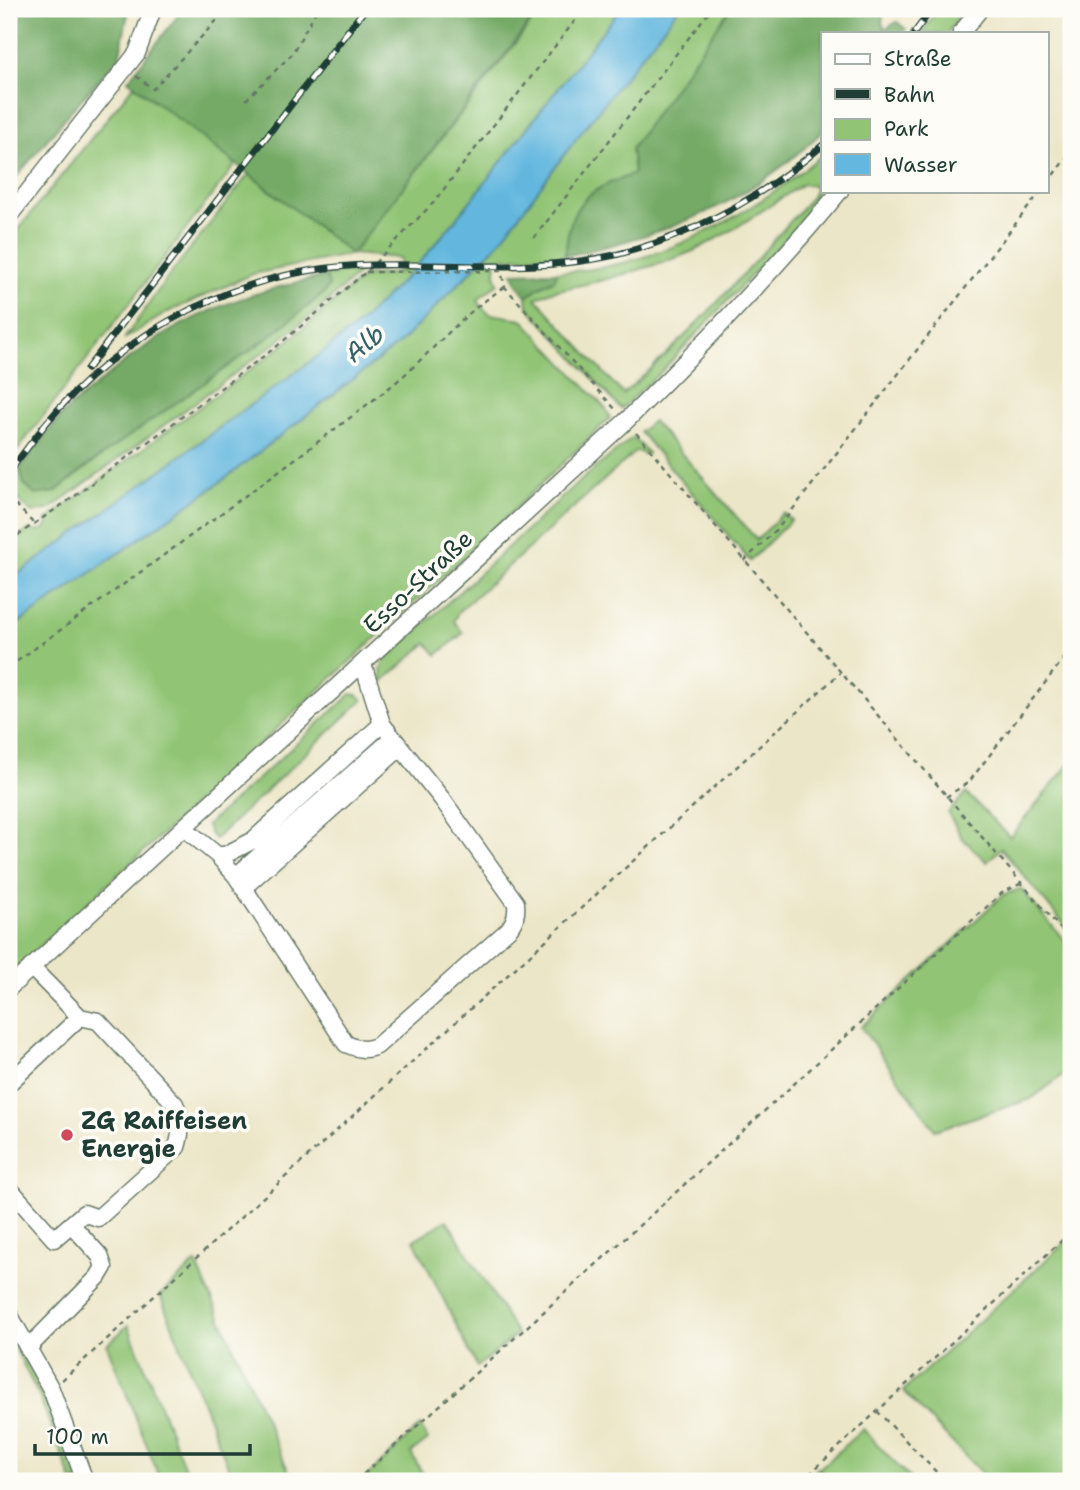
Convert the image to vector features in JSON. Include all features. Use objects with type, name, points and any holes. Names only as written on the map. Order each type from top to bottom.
[{"type":"street","points":[[9,216],[137,53],[153,9]]},
{"type":"street","points":[[962,32],[980,9]]},
{"type":"street","name":"Esso-Straße","points":[[9,988],[626,421],[710,337],[839,192]]},
{"type":"street","points":[[184,828],[217,855],[240,882],[346,1044],[359,1050],[377,1046],[508,930],[517,914],[516,903],[442,799],[382,724],[363,664]]},
{"type":"street","points":[[217,855],[225,855],[252,841],[382,724]]},
{"type":"street","points":[[240,882],[396,743]]},
{"type":"street","points":[[9,1188],[54,1239],[85,1213],[98,1218],[177,1147],[181,1134],[181,1117],[175,1104],[98,1021],[80,1017],[31,967]]},
{"type":"street","points":[[9,1083],[80,1017]]},
{"type":"street","points":[[28,1348],[102,1273],[104,1261],[71,1224]]},
{"type":"street","points":[[9,1314],[51,1389],[85,1481]]},
{"type":"path","points":[[123,72],[153,89],[218,19],[235,9]]},
{"type":"path","points":[[246,100],[292,54],[317,9]]},
{"type":"path","points":[[9,541],[75,496],[276,347],[366,272],[433,203],[583,9]]},
{"type":"path","points":[[534,238],[711,9]]},
{"type":"path","points":[[1048,182],[1071,152]]},
{"type":"path","points":[[744,561],[779,527],[1040,192]]},
{"type":"path","points":[[366,272],[501,271],[505,287],[626,421],[1071,941]]},
{"type":"path","points":[[9,667],[216,518],[390,387],[482,301],[505,287]]},
{"type":"path","points":[[9,497],[33,524]]},
{"type":"path","points":[[946,797],[969,782],[1071,649]]},
{"type":"path","points":[[51,1389],[840,673]]},
{"type":"path","points":[[356,1481],[1002,893],[1022,883]]},
{"type":"path","points":[[802,1481],[1071,1232]]},
{"type":"path","points":[[877,1411],[945,1481]]},
{"type":"green space","points":[[9,9],[129,9],[119,58],[9,186]]},
{"type":"green space","points":[[183,9],[540,9],[352,254],[128,80]]},
{"type":"green space","points":[[542,9],[620,9],[454,222],[413,270],[361,322],[9,581],[9,544],[30,529],[36,532],[45,529],[48,524],[46,520],[281,347],[364,276],[398,273],[400,258],[352,254]]},
{"type":"green space","points":[[678,9],[730,9],[631,149],[634,172],[596,190],[580,205],[568,232],[565,256],[496,258],[495,274],[498,283],[478,300],[481,307],[490,314],[522,319],[606,409],[610,418],[494,529],[9,975],[9,630],[222,481],[401,342],[497,245]]},
{"type":"green space","points":[[730,9],[884,9],[882,23],[885,29],[897,22],[906,29],[903,32],[821,32],[821,133],[765,179],[735,198],[672,227],[565,256],[568,232],[580,205],[596,190],[634,173],[631,149]]},
{"type":"green space","points":[[939,9],[966,9],[948,32],[922,32]]},
{"type":"green space","points":[[134,85],[236,164],[9,461],[9,241]]},
{"type":"green space","points":[[821,156],[821,192],[823,192],[789,235],[661,372],[621,409],[528,307],[527,297],[555,279],[557,272],[594,269],[665,250],[732,218]],"holes":[[[803,184],[814,186],[812,197],[744,274],[673,348],[623,394],[536,298],[549,292],[662,263],[696,250]]]},
{"type":"green space","points":[[249,174],[352,254],[253,274],[168,312],[124,339],[165,281]]},
{"type":"green space","points":[[361,271],[276,343],[50,509],[32,513],[9,491],[9,482],[20,468],[24,484],[55,492],[323,294],[329,286],[326,276]]},
{"type":"green space","points":[[557,272],[555,279],[527,297],[513,273]]},
{"type":"green space","points":[[326,276],[329,286],[323,294],[265,340],[91,463],[55,492],[35,495],[24,484],[20,468],[63,414],[126,360],[152,342],[178,326],[233,302],[293,283]]},
{"type":"green space","points":[[653,421],[757,540],[783,513],[791,520],[750,561],[640,432]]},
{"type":"green space","points":[[633,437],[647,455],[636,451],[458,612],[454,621],[463,633],[437,655],[427,643],[382,682],[381,670],[384,661],[579,482]]},
{"type":"green space","points":[[351,694],[358,695],[363,700],[215,839],[207,825]]},
{"type":"green space","points":[[1069,764],[1071,933],[1001,848],[987,862],[962,838],[948,813],[966,793],[1010,837]]},
{"type":"green space","points":[[1021,889],[1071,948],[1071,1069],[1031,1099],[935,1130],[861,1027],[1003,895]]},
{"type":"green space","points":[[447,1220],[517,1334],[477,1367],[414,1240]]},
{"type":"green space","points":[[1071,1237],[1071,1481],[989,1481],[903,1391]]},
{"type":"green space","points":[[196,1263],[293,1481],[234,1481],[160,1295]]},
{"type":"green space","points":[[9,1322],[46,1395],[79,1481],[72,1481],[40,1398],[9,1336]]},
{"type":"green space","points":[[128,1325],[190,1481],[161,1481],[107,1345]]},
{"type":"green space","points":[[420,1426],[428,1440],[411,1453],[427,1481],[362,1481]]},
{"type":"green space","points":[[863,1429],[912,1481],[804,1481],[818,1468],[826,1478],[820,1468]]},
{"type":"water","name":"Alb","points":[[620,9],[678,9],[497,245],[401,342],[222,481],[9,630],[9,581],[318,356],[361,322],[413,270],[454,222]]},
{"type":"railway","points":[[87,369],[365,9]]},
{"type":"railway","points":[[915,32],[932,9]]},
{"type":"railway","points":[[42,428],[74,393],[110,361],[148,333],[189,310],[233,291],[278,277],[324,269],[372,265],[525,266],[585,261],[615,255],[699,226],[751,198],[821,147]]},
{"type":"railway","points":[[9,472],[47,422]]},
{"type":"place","name":"ZG Raiffeisen Energie","points":[[67,1135]]}]
